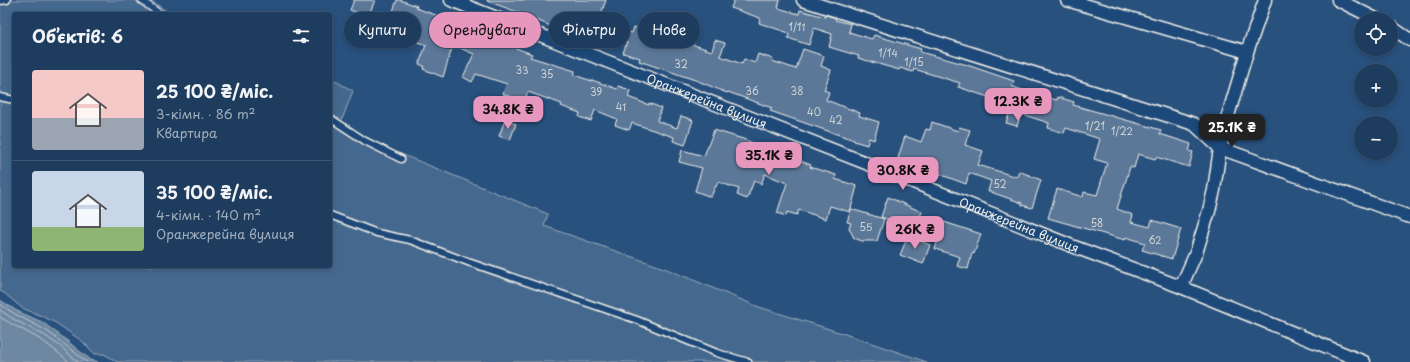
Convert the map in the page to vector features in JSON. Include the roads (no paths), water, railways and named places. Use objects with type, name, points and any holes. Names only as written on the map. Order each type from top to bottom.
[{"type":"street","name":"Оранжерейна вулиця","points":[[451,0],[1072,246],[1181,287],[1364,362]]},
{"type":"street","points":[[803,0],[1194,124],[1220,148],[1410,217]]},
{"type":"street","points":[[1067,0],[1247,52]]},
{"type":"street","points":[[1181,287],[1196,252],[1209,211],[1214,190],[1220,148],[1247,52],[1265,0]]},
{"type":"street","points":[[1338,0],[1362,12]]},
{"type":"street","points":[[1398,31],[1410,40]]},
{"type":"lane","points":[[0,1],[7,0]]},
{"type":"lane","points":[[141,0],[157,12]]},
{"type":"lane","points":[[0,97],[12,100]]},
{"type":"lane","points":[[332,119],[365,141],[401,159]]},
{"type":"lane","points":[[332,217],[378,233],[410,240],[468,262],[637,320],[717,353],[748,362]]},
{"type":"water","points":[[0,300],[17,311],[42,322],[91,360],[98,362],[0,362]]}]
